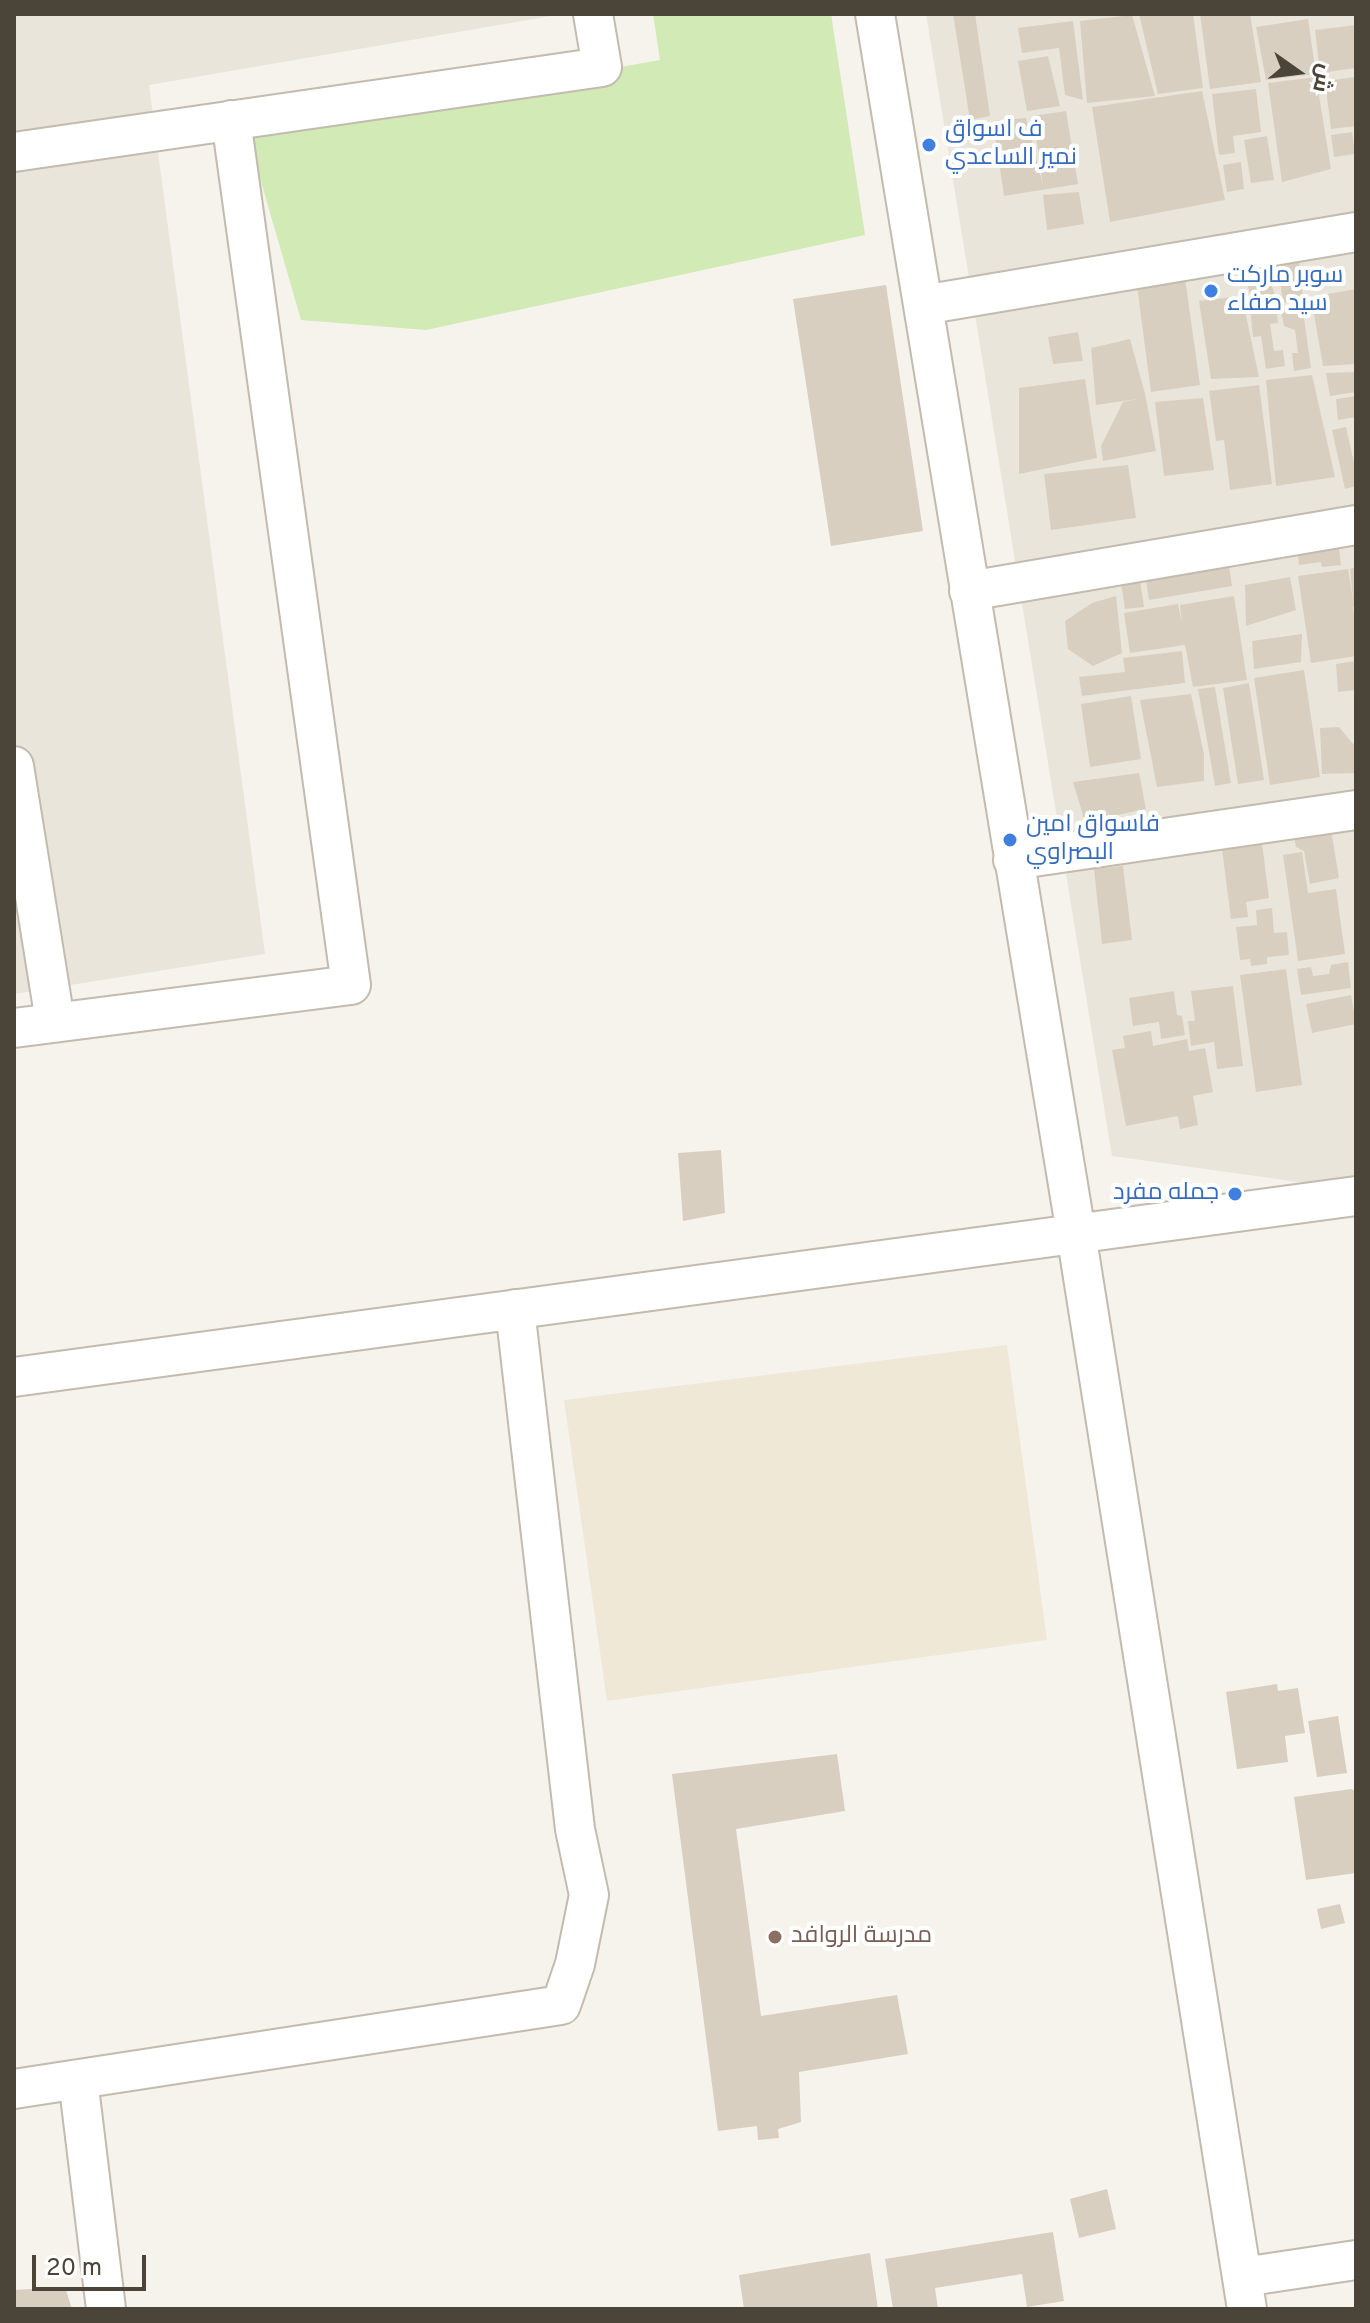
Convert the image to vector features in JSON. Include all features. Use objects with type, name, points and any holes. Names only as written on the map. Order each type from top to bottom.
[{"type":"street","points":[[14,152],[602,67],[593,14]]},
{"type":"street","points":[[875,14],[1076,1233],[1245,2293],[1356,2260]]},
{"type":"street","points":[[14,1028],[351,985],[231,120]]},
{"type":"street","points":[[923,305],[1356,232]]},
{"type":"street","points":[[969,591],[1356,525]]},
{"type":"street","points":[[14,766],[55,1021]]},
{"type":"street","points":[[1013,860],[1356,810]]},
{"type":"street","points":[[14,1377],[1356,1196]]},
{"type":"street","points":[[14,2089],[561,2005],[575,1964],[589,1895],[575,1829],[515,1309]]},
{"type":"street","points":[[78,2079],[106,2309]]},
{"type":"shaded area","points":[[14,14],[563,14],[149,85],[265,954],[14,994]]},
{"type":"shaded area","points":[[926,14],[1356,14],[1356,1190],[1112,1156]]},
{"type":"shaded area","points":[[1007,1345],[1047,1640],[607,1701],[564,1400]]},
{"type":"green space","points":[[653,14],[831,14],[865,235],[426,330],[301,320],[247,133],[660,60]]},
{"type":"building","points":[[953,14],[975,14],[990,116],[970,120]]},
{"type":"building","points":[[1139,14],[1193,14],[1203,88],[1158,94]]},
{"type":"building","points":[[1200,14],[1250,14],[1261,82],[1210,89]]},
{"type":"building","points":[[1132,15],[1155,96],[1087,103],[1080,21]]},
{"type":"building","points":[[1308,19],[1316,74],[1266,80],[1256,27]]},
{"type":"building","points":[[1073,21],[1083,100],[1065,95],[1059,48],[1022,53],[1018,28]]},
{"type":"building","points":[[1356,25],[1356,68],[1320,73],[1315,30]]},
{"type":"building","points":[[1048,56],[1060,106],[1027,111],[1018,61]]},
{"type":"building","points":[[1316,77],[1331,169],[1282,182],[1268,83]]},
{"type":"building","points":[[1356,77],[1356,126],[1331,129],[1325,81]]},
{"type":"building","points":[[1256,89],[1261,132],[1233,136],[1235,153],[1219,155],[1212,94]]},
{"type":"building","points":[[1202,91],[1225,200],[1110,222],[1092,107]]},
{"type":"building","points":[[1066,111],[1078,184],[1004,196],[993,121],[1026,118],[1043,185],[1033,116]]},
{"type":"building","points":[[1352,132],[1355,154],[1334,157],[1331,135]]},
{"type":"building","points":[[1267,136],[1274,180],[1251,183],[1244,140]]},
{"type":"building","points":[[1241,162],[1244,189],[1227,192],[1223,165]]},
{"type":"building","points":[[1079,192],[1084,224],[1047,230],[1043,195]]},
{"type":"building","points":[[1299,262],[1303,299],[1283,303],[1278,266]]},
{"type":"building","points":[[1266,267],[1276,299],[1252,301],[1244,272]]},
{"type":"building","points":[[1185,278],[1200,385],[1151,392],[1137,286]]},
{"type":"building","points":[[886,285],[923,531],[831,546],[793,299]]},
{"type":"building","points":[[1356,289],[1356,364],[1323,366],[1311,297]]},
{"type":"building","points":[[1242,296],[1259,377],[1211,379],[1199,301]]},
{"type":"building","points":[[1276,304],[1278,323],[1270,324],[1274,351],[1283,350],[1285,366],[1266,369],[1261,336],[1253,337],[1250,308]]},
{"type":"building","points":[[1302,304],[1311,368],[1294,371],[1292,353],[1298,353],[1295,330],[1284,326],[1280,307]]},
{"type":"building","points":[[1078,332],[1083,361],[1053,364],[1048,337]]},
{"type":"building","points":[[1130,339],[1156,451],[1103,461],[1101,446],[1123,402],[1137,399],[1096,405],[1091,348]]},
{"type":"building","points":[[1356,372],[1356,392],[1330,396],[1326,373]]},
{"type":"building","points":[[1312,375],[1335,477],[1276,486],[1266,380]]},
{"type":"building","points":[[1085,379],[1097,458],[1019,474],[1019,388]]},
{"type":"building","points":[[1259,385],[1272,484],[1230,490],[1224,440],[1216,441],[1209,391]]},
{"type":"building","points":[[1356,396],[1356,417],[1338,420],[1336,399]]},
{"type":"building","points":[[1203,398],[1214,470],[1164,476],[1155,402]]},
{"type":"building","points":[[1346,427],[1356,486],[1345,489],[1332,430]]},
{"type":"building","points":[[1128,465],[1136,518],[1051,530],[1044,474]]},
{"type":"building","points":[[1338,540],[1341,565],[1322,567],[1321,562],[1299,565],[1297,545]]},
{"type":"building","points":[[1228,559],[1232,586],[1149,600],[1145,574]]},
{"type":"building","points":[[1356,567],[1356,607],[1353,607],[1356,656],[1311,663],[1298,576],[1348,569],[1353,600],[1350,569]]},
{"type":"building","points":[[1139,573],[1144,607],[1125,609],[1120,576]]},
{"type":"building","points":[[1290,577],[1296,610],[1246,626],[1245,585]]},
{"type":"building","points":[[1116,596],[1122,653],[1093,666],[1068,649],[1065,621],[1092,603]]},
{"type":"building","points":[[1234,596],[1247,680],[1193,687],[1185,645],[1130,653],[1124,613],[1178,604],[1182,623],[1180,605]]},
{"type":"building","points":[[1302,634],[1301,662],[1254,669],[1252,641]]},
{"type":"building","points":[[1182,651],[1185,683],[1082,696],[1079,677],[1125,672],[1123,658]]},
{"type":"building","points":[[1356,661],[1356,690],[1338,692],[1336,664]]},
{"type":"building","points":[[1304,670],[1320,777],[1270,785],[1254,678]]},
{"type":"building","points":[[1249,683],[1264,780],[1238,784],[1223,688]]},
{"type":"building","points":[[1215,687],[1231,783],[1215,786],[1198,689]]},
{"type":"building","points":[[1191,694],[1204,754],[1204,781],[1157,787],[1140,700]]},
{"type":"building","points":[[1131,696],[1141,759],[1090,767],[1081,704]]},
{"type":"building","points":[[1339,727],[1354,745],[1355,773],[1322,774],[1320,728]]},
{"type":"building","points":[[1139,773],[1146,809],[1085,822],[1073,782]]},
{"type":"building","points":[[1331,830],[1339,878],[1310,884],[1304,851],[1296,847],[1294,837]]},
{"type":"building","points":[[1262,843],[1269,898],[1246,902],[1248,917],[1231,919],[1222,849]]},
{"type":"building","points":[[1302,852],[1308,893],[1336,889],[1345,954],[1298,961],[1283,855]]},
{"type":"building","points":[[1123,866],[1132,940],[1102,944],[1094,869]]},
{"type":"building","points":[[1272,908],[1274,933],[1287,932],[1289,955],[1267,957],[1267,964],[1251,966],[1250,959],[1240,960],[1236,927],[1257,925],[1256,910]]},
{"type":"building","points":[[1348,962],[1351,988],[1301,995],[1297,969],[1311,967],[1313,976],[1329,974],[1331,965]]},
{"type":"building","points":[[1286,969],[1302,1085],[1256,1092],[1240,975]]},
{"type":"building","points":[[1233,986],[1243,1066],[1217,1069],[1214,1042],[1191,1046],[1188,1021],[1195,1021],[1191,991]]},
{"type":"building","points":[[1174,991],[1177,1015],[1182,1016],[1185,1035],[1161,1039],[1159,1022],[1133,1026],[1129,998]]},
{"type":"building","points":[[1351,995],[1356,1024],[1312,1033],[1306,1004]]},
{"type":"building","points":[[1151,1031],[1153,1046],[1187,1039],[1189,1051],[1205,1048],[1213,1092],[1193,1096],[1198,1125],[1180,1129],[1178,1116],[1126,1126],[1112,1050],[1125,1048],[1123,1036]]},
{"type":"building","points":[[721,1150],[725,1213],[683,1221],[678,1153]]},
{"type":"building","points":[[1277,1684],[1278,1691],[1298,1688],[1305,1733],[1285,1736],[1288,1762],[1237,1769],[1226,1692]]},
{"type":"building","points":[[1338,1716],[1347,1773],[1317,1777],[1308,1721]]},
{"type":"building","points":[[837,1754],[845,1811],[736,1829],[761,2016],[897,1995],[908,2054],[799,2072],[801,2122],[778,2129],[779,2138],[758,2140],[757,2126],[718,2131],[672,1774]]},
{"type":"building","points":[[1351,1789],[1356,1791],[1356,1873],[1306,1880],[1294,1797]]},
{"type":"building","points":[[1340,1904],[1345,1923],[1321,1929],[1317,1909]]},
{"type":"building","points":[[1107,2189],[1116,2229],[1079,2238],[1070,2199]]},
{"type":"building","points":[[1053,2232],[1064,2301],[1027,2307],[1022,2274],[935,2288],[938,2309],[893,2309],[885,2259]]},
{"type":"building","points":[[870,2253],[878,2309],[744,2309],[739,2275]]},
{"type":"building","points":[[65,2287],[72,2309],[14,2309],[14,2290]]},
{"type":"place","name":"ف اسواق نمير الساعدي","points":[[929,145]]},
{"type":"place","name":"سوبر ماركت سيد صفاء","points":[[1211,291]]},
{"type":"place","name":"فاسواق امين البصراوي","points":[[1010,840]]},
{"type":"place","name":"جمله مفرد","points":[[1235,1194]]},
{"type":"place","name":"مدرسة الروافد","points":[[775,1937]]}]
